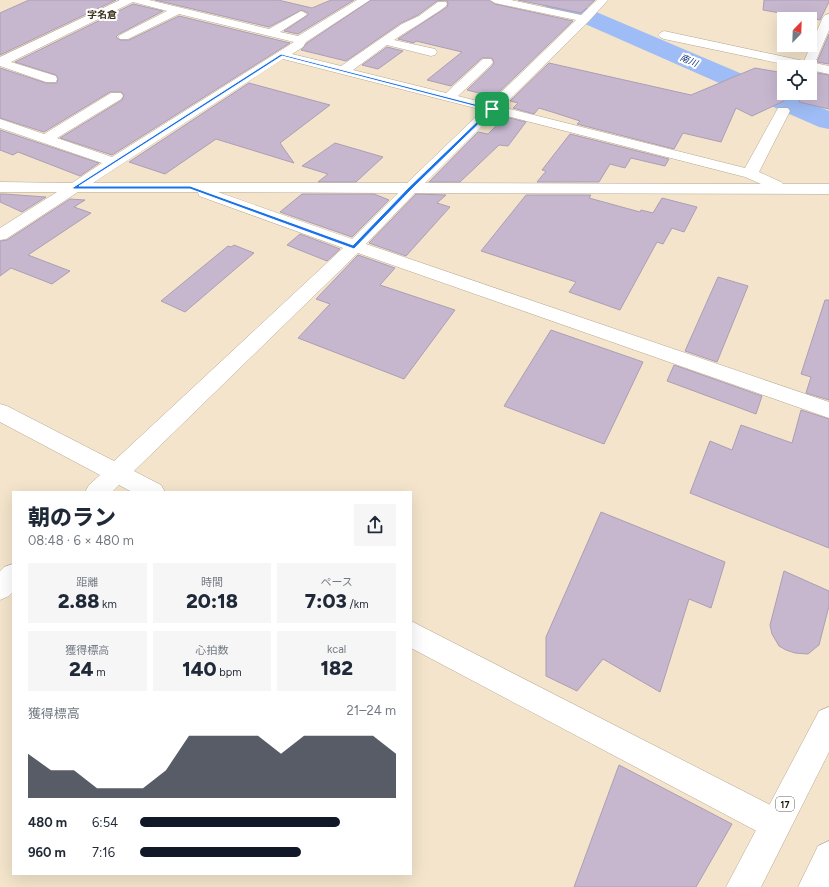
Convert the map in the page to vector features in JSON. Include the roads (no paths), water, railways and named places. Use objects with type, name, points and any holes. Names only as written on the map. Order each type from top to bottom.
[{"type":"street","points":[[0,62],[129,0]]},
{"type":"street","points":[[136,0],[300,40]]},
{"type":"street","points":[[0,235],[112,162],[299,44],[300,40],[365,0]]},
{"type":"street","points":[[495,0],[585,19]]},
{"type":"street","points":[[98,491],[354,247],[410,188],[603,0]]},
{"type":"street","points":[[343,71],[406,26],[423,18],[442,4]]},
{"type":"street","points":[[124,37],[178,10]]},
{"type":"street","points":[[270,32],[301,14]]},
{"type":"street","points":[[810,60],[829,17]]},
{"type":"street","points":[[664,35],[779,60]]},
{"type":"street","points":[[384,41],[430,52]]},
{"type":"street","points":[[281,55],[750,174],[786,189]]},
{"type":"street","points":[[0,62],[51,79]]},
{"type":"street","points":[[448,98],[487,62]]},
{"type":"street","points":[[817,68],[829,70]]},
{"type":"street","points":[[45,139],[116,96]]},
{"type":"street","points":[[750,174],[783,111]]},
{"type":"street","points":[[0,123],[112,162]]},
{"type":"street","points":[[0,187],[829,189]]},
{"type":"street","points":[[190,188],[354,247],[661,351],[829,410]]},
{"type":"street","points":[[0,412],[117,472],[150,491]]},
{"type":"street","points":[[0,588],[12,576]]},
{"type":"street","points":[[412,635],[775,824]]},
{"type":"street","name":"17","points":[[743,887],[829,721]]},
{"type":"street","points":[[816,887],[829,858]]},
{"type":"waterway","name":"南川","points":[[550,0],[829,121]]},
{"type":"district","name":"字名倉","points":[[102,14]]}]
